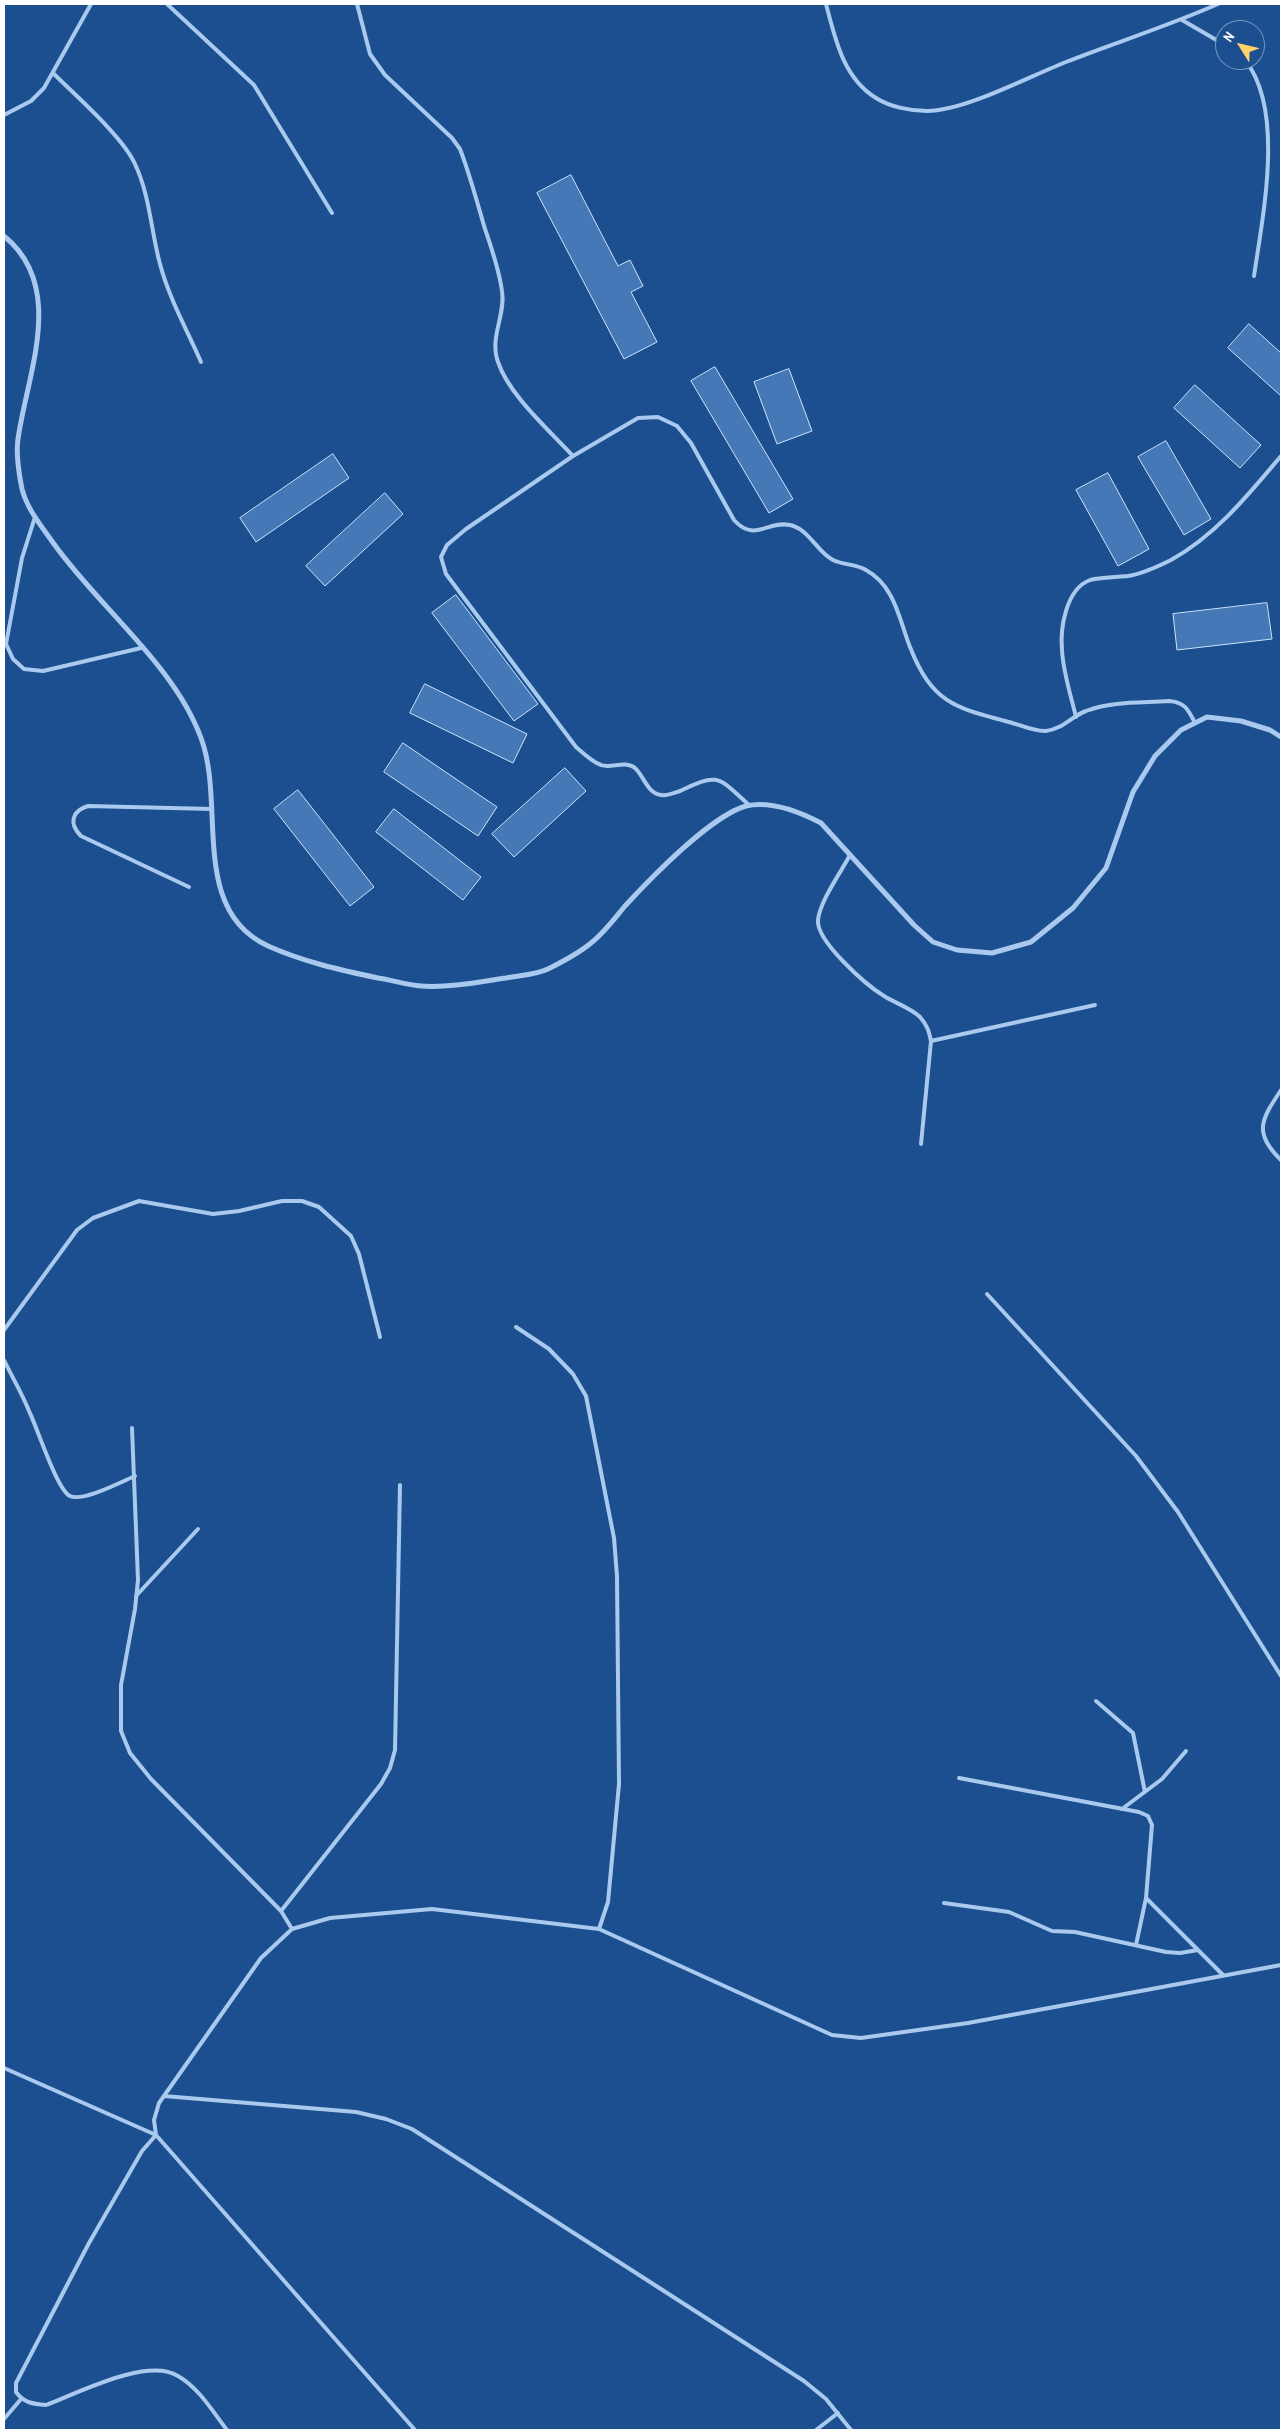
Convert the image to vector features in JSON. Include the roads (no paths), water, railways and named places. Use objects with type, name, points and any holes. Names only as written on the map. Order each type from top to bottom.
[{"type":"street","points":[[4,236],[25,257],[32,274],[38,307],[38,342],[17,442],[23,491],[35,517],[71,568],[141,648],[183,702],[202,739],[210,776],[218,881],[224,905],[241,926],[264,944],[318,966],[421,986],[481,982],[545,971],[592,943],[641,888],[721,817],[749,805],[779,806],[803,813],[821,824],[914,925],[933,942],[957,950],[992,953],[1030,942],[1073,908],[1106,868],[1133,792],[1155,756],[1180,730],[1207,717],[1241,720],[1270,730],[1281,737]]},
{"type":"lane","points":[[4,115],[32,101],[54,74],[76,27],[91,4]]},
{"type":"lane","points":[[167,4],[254,85],[332,214]]},
{"type":"lane","points":[[357,4],[370,54],[385,75],[452,138],[460,149],[503,292],[502,309],[494,337],[497,360],[505,378],[520,397],[573,456]]},
{"type":"lane","points":[[826,4],[838,48],[853,76],[876,98],[901,108],[928,111],[963,103],[1066,62],[1182,20],[1218,4]]},
{"type":"lane","points":[[1182,20],[1215,39]]},
{"type":"lane","points":[[1252,70],[1262,85],[1272,126],[1270,163],[1254,276]]},
{"type":"lane","points":[[54,74],[124,146],[135,163],[153,222],[159,262],[166,286],[201,362]]},
{"type":"lane","points":[[749,805],[724,782],[714,778],[704,780],[671,795],[660,795],[651,790],[635,768],[628,765],[602,766],[576,747],[446,574],[441,557],[447,545],[466,529],[573,456],[638,418],[658,417],[677,426],[691,443],[734,520],[742,529],[755,531],[788,524],[799,528],[833,560],[866,570],[884,585],[898,607],[910,646],[924,678],[941,698],[964,710],[1045,732],[1064,726],[1084,712],[1106,705],[1179,702],[1188,709],[1194,722]]},
{"type":"lane","points":[[1076,717],[1062,650],[1065,618],[1069,602],[1078,588],[1090,580],[1131,575],[1171,560],[1235,511],[1281,456]]},
{"type":"lane","points":[[35,517],[22,558],[6,644],[13,659],[24,669],[43,671],[141,648]]},
{"type":"lane","points":[[189,887],[81,836],[73,825],[73,818],[76,811],[88,806],[212,809]]},
{"type":"lane","points":[[850,855],[825,902],[818,919],[819,929],[823,938],[860,978],[883,996],[918,1015],[927,1026],[931,1041],[921,1144]]},
{"type":"lane","points":[[931,1041],[1096,1005]]},
{"type":"lane","points":[[1281,1090],[1265,1115],[1262,1132],[1268,1148],[1281,1160]]},
{"type":"lane","points":[[4,1330],[77,1230],[93,1218],[139,1201],[213,1214],[288,1201],[302,1202],[319,1207],[350,1236],[359,1254],[380,1337]]},
{"type":"lane","points":[[987,1294],[1136,1456],[1178,1512],[1281,1676]]},
{"type":"lane","points":[[516,1327],[549,1349],[573,1374],[586,1396],[614,1538],[617,1576],[619,1784],[608,1902],[599,1929]]},
{"type":"lane","points":[[4,1360],[29,1410],[55,1474],[63,1489],[70,1496],[81,1498],[134,1476]]},
{"type":"lane","points":[[132,1428],[138,1554],[136,1596],[121,1685],[121,1731],[130,1753],[151,1779],[281,1911],[292,1929]]},
{"type":"lane","points":[[281,1911],[381,1784],[390,1768],[395,1750],[400,1485]]},
{"type":"lane","points":[[136,1596],[198,1529]]},
{"type":"lane","points":[[1096,1702],[1133,1733],[1145,1792]]},
{"type":"lane","points":[[1122,1808],[1172,1770],[1186,1751]]},
{"type":"lane","points":[[959,1778],[1122,1808],[1148,1816],[1152,1825],[1146,1898],[1136,1945]]},
{"type":"lane","points":[[1146,1898],[1223,1976]]},
{"type":"lane","points":[[944,1904],[1009,1912],[1052,1930],[1075,1932],[1180,1953],[1198,1950]]},
{"type":"lane","points":[[227,2430],[196,2390],[177,2375],[165,2371],[136,2373],[46,2405],[33,2404],[22,2399],[16,2392],[16,2383],[89,2243],[142,2151],[156,2135],[154,2120],[159,2103],[261,1958],[292,1929],[330,1918],[432,1909],[599,1929],[832,2035],[861,2038],[968,2023],[1281,1964]]},
{"type":"lane","points":[[4,2068],[156,2135],[415,2430]]},
{"type":"lane","points":[[164,2096],[356,2112],[386,2119],[412,2129],[804,2381],[826,2399],[851,2430]]},
{"type":"lane","points":[[4,2419],[22,2399]]},
{"type":"lane","points":[[816,2430],[838,2413]]}]
